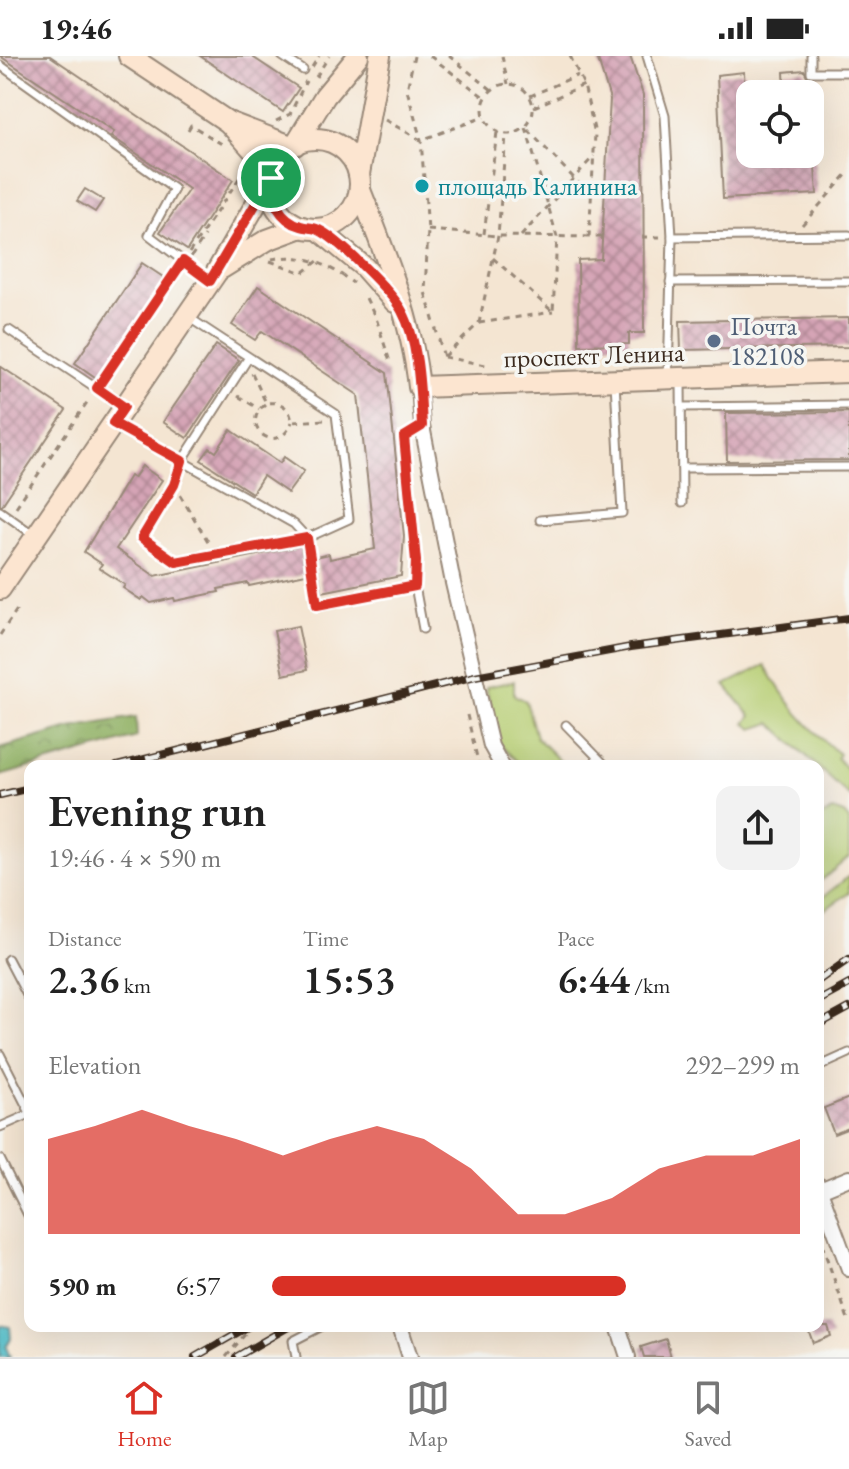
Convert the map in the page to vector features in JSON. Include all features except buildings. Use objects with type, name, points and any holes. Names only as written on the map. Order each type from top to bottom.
[{"type":"main road","points":[[129,56],[228,122],[293,145],[313,139],[336,144],[348,153],[403,312],[416,360],[419,387]]},
{"type":"main road","points":[[0,589],[213,277],[280,157],[293,145],[325,96],[358,56]]},
{"type":"main road","points":[[213,277],[267,240],[333,225],[346,217],[356,204],[380,56]]},
{"type":"main road","points":[[228,122],[272,174],[272,194],[288,220],[310,228],[364,267],[403,312]]},
{"type":"main road","name":"проспект Ленина","points":[[419,387],[849,372]]},
{"type":"street","points":[[419,387],[422,426],[453,583],[491,746],[499,760]]},
{"type":"street","points":[[824,1186],[849,1178]]},
{"type":"street","points":[[824,1201],[849,1269]]},
{"type":"street","points":[[402,1332],[410,1357]]},
{"type":"street","points":[[620,1332],[628,1357]]},
{"type":"lane","points":[[282,56],[303,70]]},
{"type":"lane","points":[[647,56],[665,116],[675,378],[682,407],[682,503]]},
{"type":"lane","points":[[811,56],[811,72],[849,72]]},
{"type":"lane","points":[[0,65],[174,189],[149,235],[183,261],[213,277]]},
{"type":"lane","points":[[672,237],[849,235]]},
{"type":"lane","points":[[670,282],[849,281]]},
{"type":"lane","points":[[186,316],[249,357],[336,414],[349,519],[307,538],[176,562],[142,538],[174,485],[182,461],[249,357]]},
{"type":"lane","points":[[9,330],[97,388],[119,415],[182,461],[294,524],[307,538],[317,605],[415,586]]},
{"type":"lane","points":[[540,520],[622,513],[615,380]]},
{"type":"lane","points":[[682,407],[849,405]]},
{"type":"lane","points":[[422,426],[404,437],[416,561],[415,586],[423,629]]},
{"type":"lane","points":[[682,468],[849,467]]},
{"type":"lane","points":[[0,511],[36,536]]},
{"type":"lane","points":[[566,725],[600,760]]},
{"type":"lane","points":[[8,959],[24,990]]},
{"type":"lane","points":[[824,1064],[849,1053]]},
{"type":"lane","points":[[0,1054],[24,1101]]},
{"type":"lane","points":[[0,1127],[24,1116]]},
{"type":"lane","points":[[0,1159],[24,1207]]},
{"type":"lane","points":[[296,1357],[293,1341],[310,1332]]},
{"type":"path","points":[[276,121],[290,114],[319,56]]},
{"type":"path","points":[[316,77],[329,56]]},
{"type":"path","points":[[414,56],[407,90],[421,140],[428,230],[425,292],[444,357],[479,323],[498,236],[506,135]]},
{"type":"path","points":[[430,56],[485,98]]},
{"type":"path","points":[[449,56],[492,90]]},
{"type":"path","points":[[502,56],[508,84]]},
{"type":"path","points":[[570,56],[584,85],[595,134],[589,237]]},
{"type":"path","points":[[530,96],[578,75]]},
{"type":"path","points":[[526,128],[506,135],[489,126],[484,117],[485,98],[492,90],[508,84],[521,87],[530,96],[534,107],[526,128],[557,237],[553,312]]},
{"type":"path","points":[[534,107],[584,85]]},
{"type":"path","points":[[384,119],[421,140],[484,117]]},
{"type":"path","points":[[188,130],[191,125],[228,148]]},
{"type":"path","points":[[526,128],[591,196]]},
{"type":"path","points":[[484,234],[497,132]]},
{"type":"path","points":[[521,236],[594,156]]},
{"type":"path","points":[[9,517],[242,174],[242,168]]},
{"type":"path","points":[[790,235],[849,172]]},
{"type":"path","points":[[428,230],[498,236],[602,237]]},
{"type":"path","points":[[642,237],[672,237]]},
{"type":"path","points":[[318,261],[303,273],[269,261],[287,256],[318,261],[358,287]]},
{"type":"path","points":[[493,258],[553,312]]},
{"type":"path","points":[[364,295],[377,321],[391,365]]},
{"type":"path","points":[[479,323],[553,312]]},
{"type":"path","points":[[249,357],[250,370],[266,403]]},
{"type":"path","points":[[228,390],[259,409]]},
{"type":"path","points":[[266,403],[285,405],[291,413],[289,431],[272,439],[263,435],[257,428],[255,418],[259,409],[266,403]]},
{"type":"path","points":[[292,422],[336,419]]},
{"type":"path","points":[[174,485],[215,554]]},
{"type":"path","points":[[0,635],[18,608]]},
{"type":"path","points":[[824,1250],[849,1322]]},
{"type":"path","points":[[226,1357],[247,1332]]},
{"type":"green space","points":[[765,665],[798,713],[839,754],[837,758],[849,772],[849,796],[824,773],[824,760],[811,760],[771,723],[753,729],[745,723],[751,716],[725,685]]},
{"type":"green space","points":[[514,681],[514,695],[526,701],[536,737],[559,760],[516,760],[498,743],[486,687]]},
{"type":"green space","points":[[136,717],[137,737],[56,760],[24,760],[24,769],[0,776],[0,748],[70,728]]},
{"type":"green space","points":[[833,810],[844,814],[849,820],[849,857],[824,878],[824,815]]},
{"type":"green space","points":[[849,876],[849,893],[824,910],[824,896]]},
{"type":"water","points":[[0,1325],[10,1327],[11,1338],[6,1347],[10,1357],[0,1357]]},
{"type":"railway","points":[[141,760],[475,676],[631,647],[849,618]]},
{"type":"railway","points":[[0,795],[24,789]]},
{"type":"railway","points":[[824,977],[849,959]]},
{"type":"railway","points":[[824,998],[849,984]]},
{"type":"railway","points":[[824,1022],[849,1008]]},
{"type":"railway","points":[[195,1357],[239,1332]]},
{"type":"railway","points":[[236,1357],[280,1332]]},
{"type":"place","name":"площадь Калинина","points":[[422,186]]},
{"type":"place","name":"Почта 182108","points":[[714,341]]},
{"type":"route","points":[[271,178],[274,201],[288,220],[302,227],[318,229],[364,267],[403,312],[416,360],[422,426],[404,437],[416,561],[415,586],[317,605],[307,538],[176,562],[142,538],[174,485],[182,461],[113,423],[124,407],[97,388],[183,261],[210,281],[271,178]]}]
